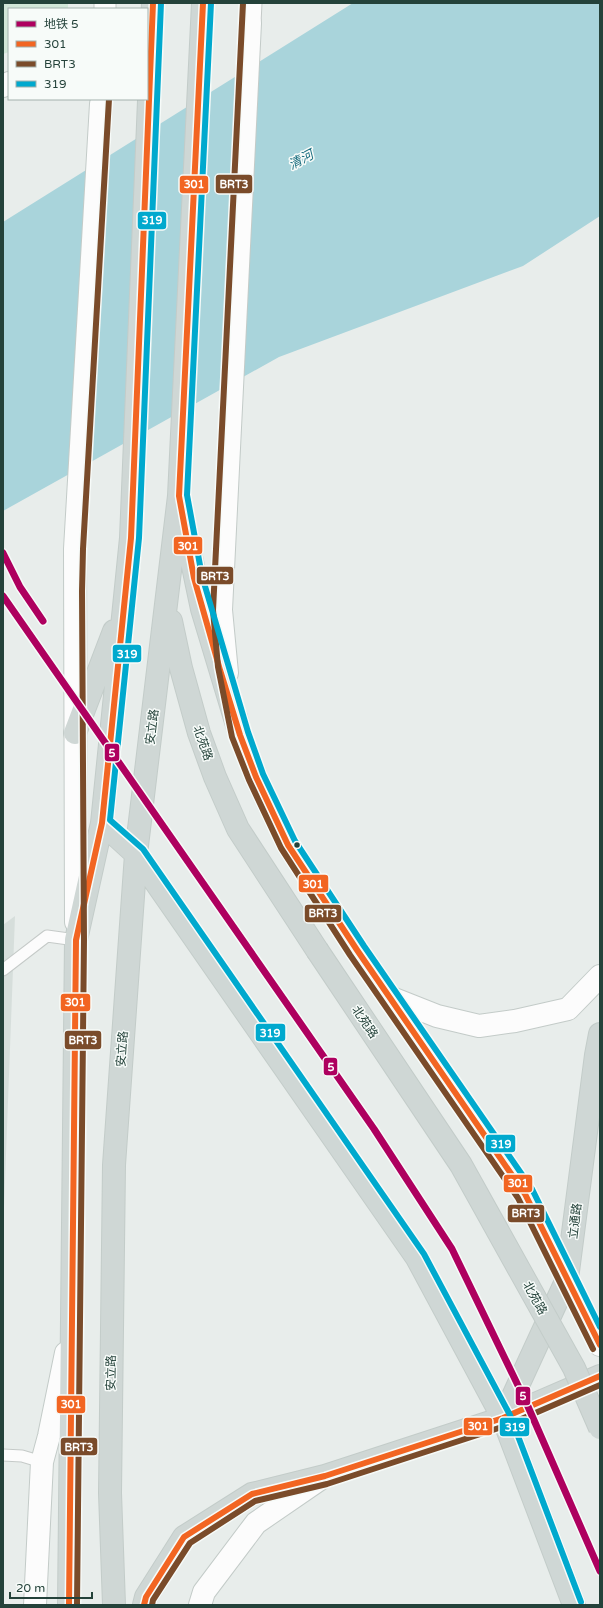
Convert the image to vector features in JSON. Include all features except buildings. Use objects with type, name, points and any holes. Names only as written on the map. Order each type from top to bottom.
[{"type":"main road","points":[[69,1605],[76,940],[102,823],[123,606],[132,538],[153,3]]},
{"type":"main road","points":[[203,3],[179,496],[202,609],[240,735]]},
{"type":"main road","name":"安立路","points":[[114,1605],[110,1494],[114,1165],[136,854],[179,496]]},
{"type":"main road","name":"北苑路","points":[[167,602],[180,668],[199,733],[215,777],[238,829],[461,1165],[574,1368],[600,1428]]},
{"type":"main road","points":[[75,733],[123,606]]},
{"type":"main road","points":[[102,823],[136,854],[417,1258],[503,1418],[574,1605]]},
{"type":"main road","name":"立通路","points":[[503,1418],[567,1279],[600,1034]]},
{"type":"main road","points":[[144,1605],[146,1597],[184,1537],[252,1494],[325,1476],[503,1418],[600,1376]]},
{"type":"street","points":[[250,13],[221,610],[226,665],[240,735],[256,777],[288,845],[525,1194],[600,1345]]},
{"type":"street","points":[[76,940],[75,549],[101,102]]},
{"type":"street","points":[[390,997],[437,1016],[479,1026],[515,1021],[568,1009],[600,976]]},
{"type":"street","points":[[35,1605],[42,1462],[73,1323]]},
{"type":"street","points":[[200,1605],[204,1592],[256,1523],[325,1476]]},
{"type":"lane","points":[[3,970],[47,936],[76,940]]},
{"type":"lane","points":[[3,1455],[22,1456],[42,1462]]},
{"type":"shaded area","points":[[15,916],[3,1234],[3,925]]},
{"type":"green space","points":[[3,3],[68,3],[68,8],[8,8],[8,52],[3,54]]},
{"type":"water","name":"清河","points":[[353,3],[600,3],[600,216],[523,266],[279,357],[3,511],[3,222]]},
{"type":"metro line","name":"5","points":[[3,553],[20,587],[43,621]]},
{"type":"metro line","name":"5","points":[[3,596],[374,1129],[452,1249],[526,1402],[600,1571]]},
{"type":"transit line","name":"301","points":[[69,1605],[76,940],[102,823],[131,538],[153,3]]},
{"type":"transit line","name":"319","points":[[161,3],[139,538],[110,820],[143,849],[424,1254],[510,1415],[581,1602]]},
{"type":"transit line","name":"301","points":[[203,3],[179,496],[194,578],[220,670],[240,735],[256,777],[288,845],[357,950],[525,1194],[600,1345]]},
{"type":"transit line","name":"319","points":[[211,3],[187,495],[202,576],[248,732],[263,774],[295,841],[364,946],[532,1189],[600,1327]]},
{"type":"transit line","name":"BRT3","points":[[243,3],[213,610],[218,667],[232,737],[249,780],[281,848],[350,955],[518,1198],[593,1349]]},
{"type":"transit line","name":"BRT3","points":[[77,1605],[84,940],[82,591],[83,549],[109,100]]},
{"type":"transit line","name":"301","points":[[144,1605],[146,1597],[184,1537],[252,1494],[325,1476],[503,1418],[600,1376]]},
{"type":"transit line","name":"BRT3","points":[[152,1605],[153,1600],[190,1543],[255,1501],[327,1484],[505,1426],[600,1385]]}]
